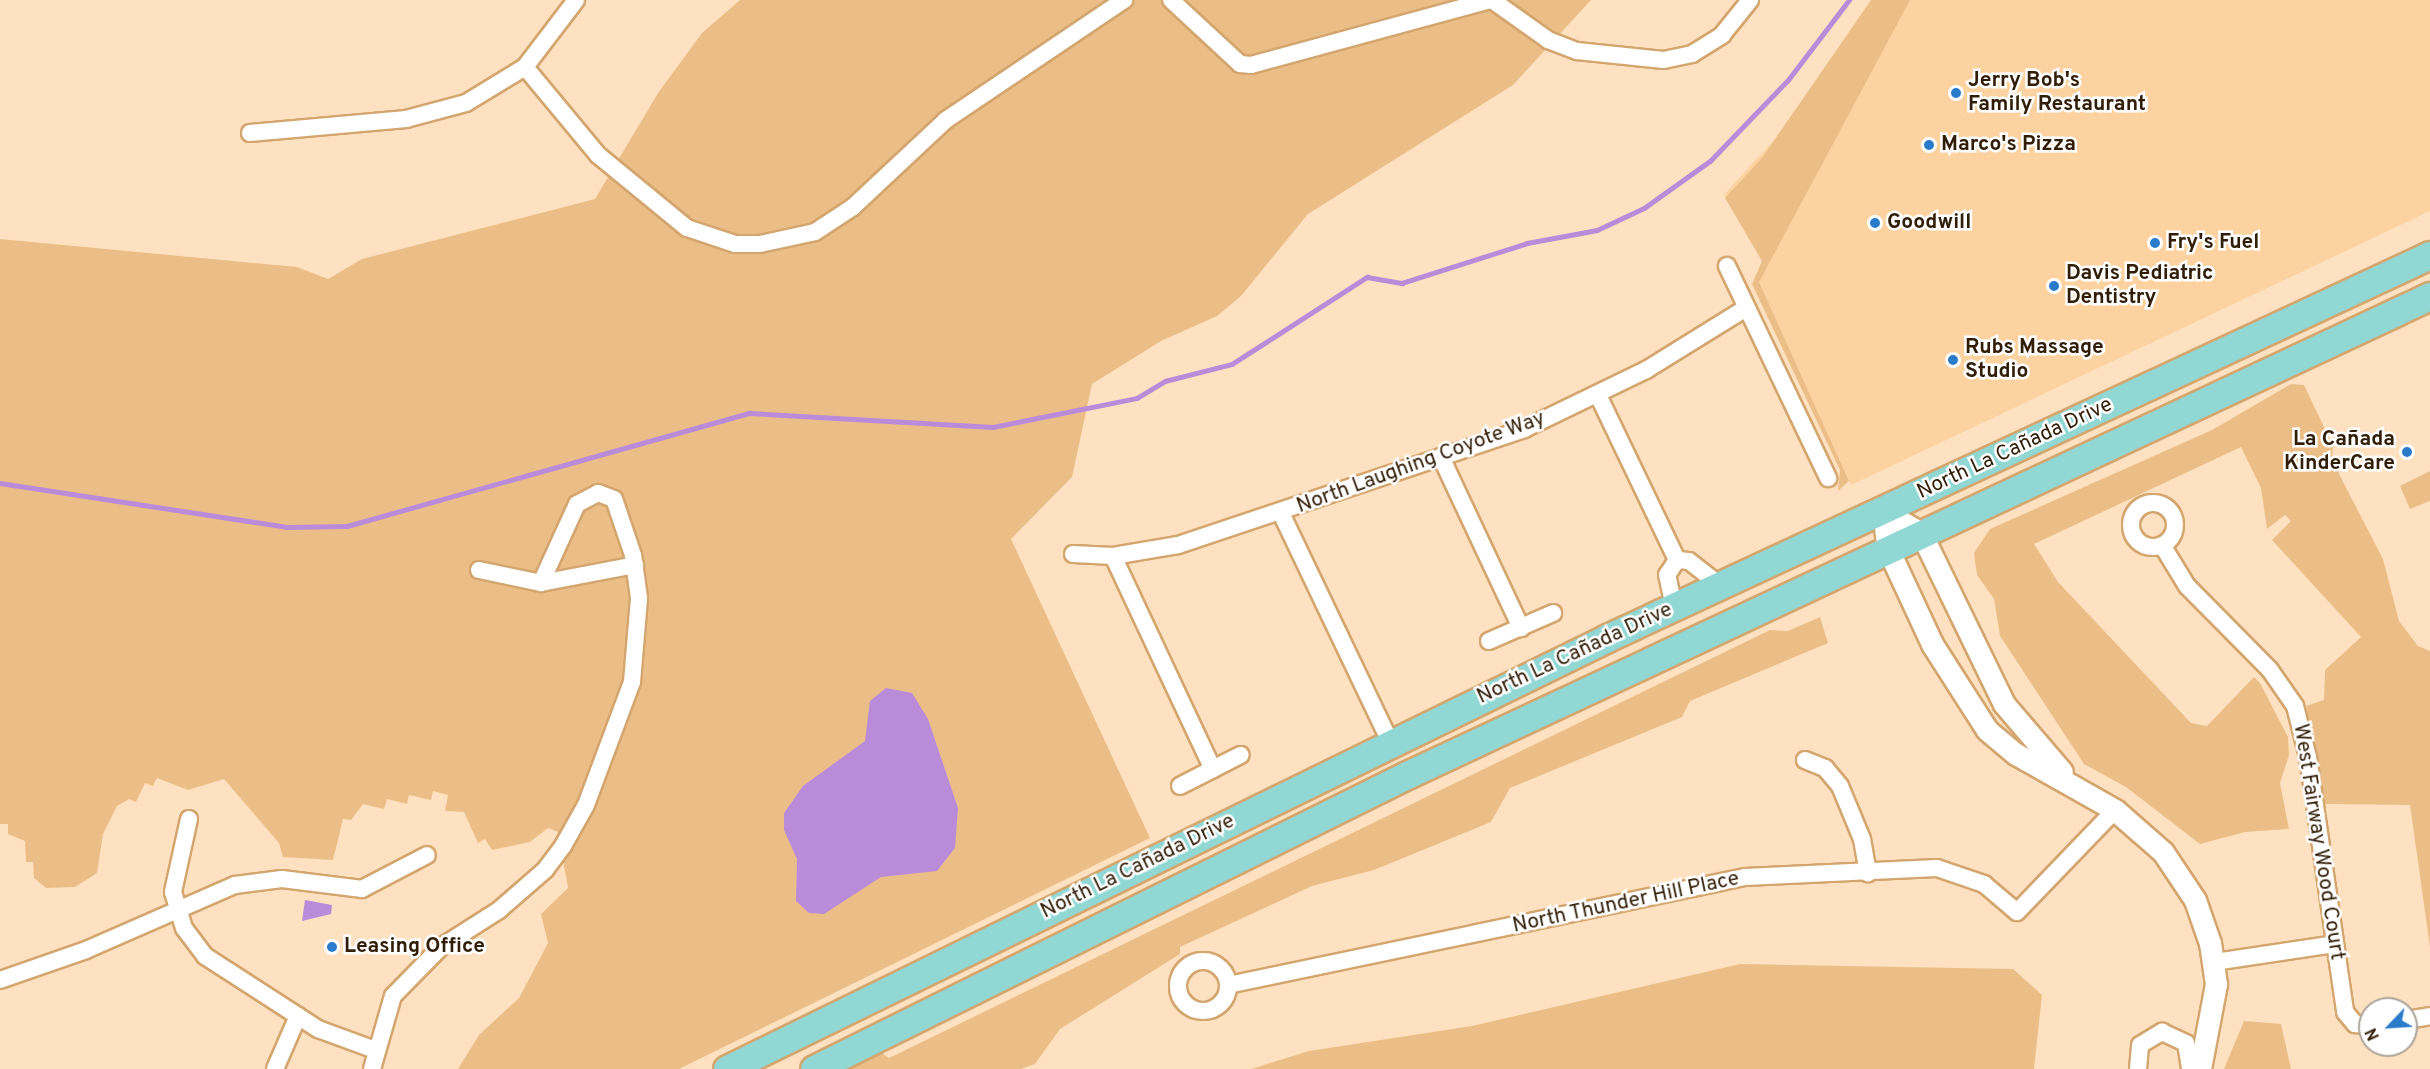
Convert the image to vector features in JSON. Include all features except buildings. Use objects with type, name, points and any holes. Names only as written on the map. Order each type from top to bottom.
[{"type":"main road","name":"North La Cañada Drive","points":[[728,1069],[1390,742],[1720,585],[2430,255]]},
{"type":"main road","name":"North La Cañada Drive","points":[[814,1069],[1120,916],[1921,533],[2430,296]]},
{"type":"main road","points":[[1104,883],[1120,916]]},
{"type":"street","points":[[250,134],[323,130],[435,114],[525,68],[576,0]]},
{"type":"street","points":[[525,68],[598,155],[687,228],[735,244],[760,244],[814,232],[846,212],[946,120],[1124,0]]},
{"type":"street","points":[[1171,0],[1240,64],[1251,65],[1491,0],[1548,40],[1577,51],[1665,60],[1692,54],[1722,35],[1750,0]]},
{"type":"street","points":[[1727,266],[1828,478]]},
{"type":"street","name":"North Laughing Coyote Way","points":[[1073,554],[1113,556],[1178,545],[1281,513],[1441,457],[1598,395],[1746,308]]},
{"type":"street","points":[[1598,395],[1677,560]]},
{"type":"street","points":[[1441,457],[1521,628]]},
{"type":"street","points":[[372,1069],[375,1050],[393,996],[441,947],[499,910],[545,870],[586,805],[632,682],[639,634],[635,565],[622,510],[614,499],[598,493],[572,512],[541,583]]},
{"type":"street","points":[[1883,511],[1921,533],[2004,704],[2080,788]]},
{"type":"street","points":[[1883,511],[1888,549],[1945,668],[1987,730],[2016,754],[2080,788],[2115,810],[2179,874],[2200,911],[2215,962],[2213,1020],[2200,1069]]},
{"type":"street","points":[[1281,513],[1390,742]]},
{"type":"street","name":"West Fairway Wood Court","points":[[2162,545],[2187,586],[2270,670],[2295,706],[2308,757],[2345,1012],[2355,1024],[2358,1024]]},
{"type":"street","points":[[1113,556],[1213,769]]},
{"type":"street","points":[[1677,560],[1689,561],[1720,585]]},
{"type":"street","points":[[1674,607],[1667,575],[1677,560]]},
{"type":"street","points":[[479,570],[541,583],[635,565]]},
{"type":"street","points":[[1489,641],[1553,613]]},
{"type":"street","points":[[1180,786],[1241,755]]},
{"type":"street","points":[[1805,760],[1825,768],[1840,786],[1862,839],[1868,873]]},
{"type":"street","name":"North Thunder Hill Place","points":[[1228,985],[1721,881],[1937,868],[1962,872],[2017,912],[2115,810]]},
{"type":"street","points":[[189,819],[173,891],[179,910],[205,956],[298,1016],[375,1050]]},
{"type":"street","points":[[0,980],[179,910],[235,885],[282,879],[335,890],[362,889],[427,855]]},
{"type":"street","points":[[2215,962],[2335,944]]},
{"type":"street","points":[[275,1069],[298,1016]]},
{"type":"street","points":[[2138,1069],[2140,1045],[2162,1032],[2186,1043],[2191,1069]]},
{"type":"shaded area","points":[[740,0],[1591,0],[1513,85],[1308,214],[1241,296],[1217,316],[1161,341],[1092,384],[1072,477],[1011,539],[1150,838],[679,1069],[458,1069],[479,1035],[519,998],[548,943],[541,914],[568,888],[558,832],[548,828],[530,842],[492,850],[485,839],[478,843],[464,812],[445,811],[448,795],[433,791],[431,800],[409,795],[407,804],[387,799],[384,809],[363,804],[351,820],[343,819],[333,860],[283,857],[279,843],[224,779],[188,790],[157,778],[153,786],[145,783],[136,802],[129,799],[117,806],[103,834],[97,873],[75,887],[46,888],[34,878],[33,862],[26,862],[25,841],[8,834],[8,824],[0,824],[0,239],[297,267],[328,279],[362,259],[595,199],[658,93],[702,33]]},
{"type":"shaded area","points":[[1871,0],[1910,0],[1759,282],[1849,481],[1838,491],[1840,470],[1752,284],[1762,261],[1725,198],[1762,158]]},
{"type":"shaded area","points":[[1875,0],[2430,0],[2430,211],[1851,485],[1756,276],[1762,261],[1724,195],[1774,140]]},
{"type":"shaded area","points":[[2291,384],[2304,385],[2333,446],[2332,461],[2337,459],[2339,474],[2383,559],[2399,621],[2418,646],[2430,651],[2430,947],[2410,805],[2325,804],[2306,706],[2324,700],[2325,670],[2361,637],[2272,540],[2291,521],[2285,515],[2267,529],[2261,488],[2241,447],[2034,544],[2058,582],[2191,723],[2207,726],[2254,677],[2260,683],[2288,737],[2289,755],[2280,783],[2289,829],[2245,832],[2200,844],[2126,787],[2084,764],[2000,636],[1994,599],[1977,575],[1974,553],[1990,529],[2212,430]]},
{"type":"shaded area","points":[[2430,471],[2430,501],[2410,509],[2400,486]]},
{"type":"shaded area","points":[[1820,617],[1828,643],[1690,701],[1682,717],[1510,788],[1491,822],[1374,870],[1312,886],[1180,947],[1180,954],[1060,1029],[1035,1064],[1021,1069],[844,1069],[880,1052],[889,1058],[1770,630],[1788,631]]},
{"type":"shaded area","points":[[886,688],[912,693],[928,719],[958,808],[955,848],[937,871],[881,877],[824,914],[809,913],[796,901],[797,859],[784,830],[784,813],[803,786],[865,741],[870,701]]},
{"type":"shaded area","points":[[305,900],[332,905],[331,914],[302,921]]},
{"type":"shaded area","points":[[1740,964],[2013,969],[2042,995],[2034,1069],[1251,1069],[1309,1051],[1472,1026]]},
{"type":"shaded area","points":[[2244,1021],[2281,1024],[2291,1069],[2224,1069]]},
{"type":"waterway","points":[[0,483],[286,527],[347,526],[749,413],[993,427],[1137,398],[1165,381],[1232,364],[1367,277],[1402,283],[1527,243],[1597,230],[1644,208],[1710,161],[1788,80],[1849,0]]},
{"type":"place","name":"Jerry Bob's Family Restaurant","points":[[1956,93]]},
{"type":"place","name":"Marco's Pizza","points":[[1929,145]]},
{"type":"place","name":"Goodwill","points":[[1875,223]]},
{"type":"place","name":"Fry's Fuel","points":[[2155,243]]},
{"type":"place","name":"Davis Pediatric Dentistry","points":[[2054,286]]},
{"type":"place","name":"Rubs Massage Studio","points":[[1953,360]]},
{"type":"place","name":"La Cañada KinderCare","points":[[2407,452]]},
{"type":"place","name":"Leasing Office","points":[[332,947]]}]
